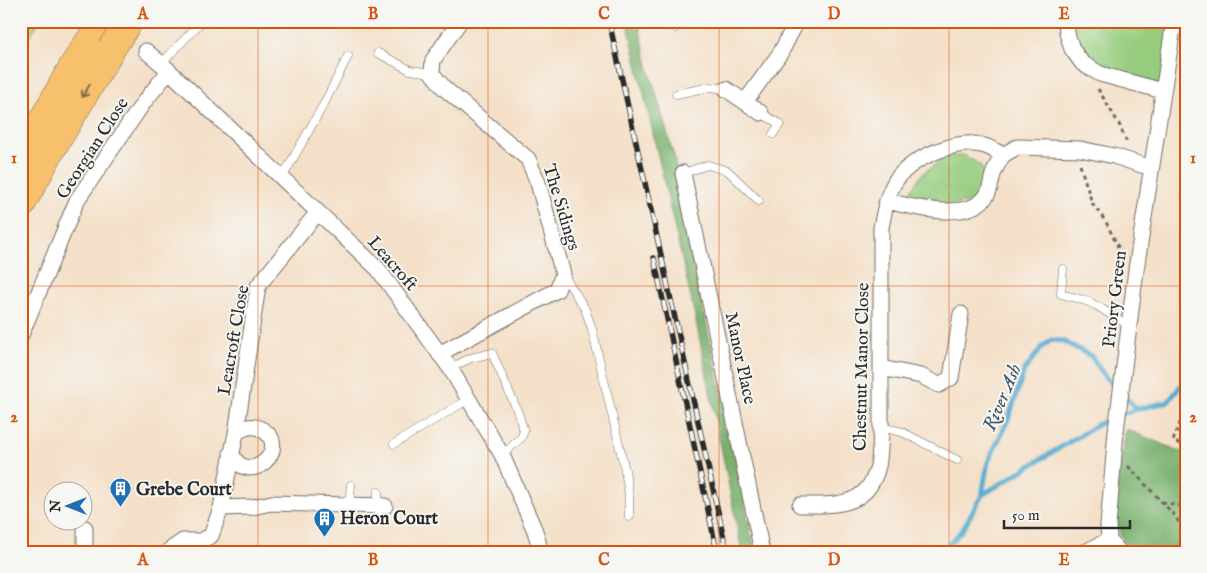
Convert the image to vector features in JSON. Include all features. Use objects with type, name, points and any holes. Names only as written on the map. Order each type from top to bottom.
[{"type":"highway","points":[[21,159],[72,68],[103,35],[129,21]]},
{"type":"highway","points":[[21,205],[50,150],[103,35]]},
{"type":"street","points":[[432,73],[433,60],[460,21]]},
{"type":"street","points":[[745,102],[781,52],[796,21]]},
{"type":"street","points":[[1066,21],[1067,33],[1072,49],[1082,63],[1100,74],[1163,92]]},
{"type":"street","name":"Priory Green","points":[[1114,546],[1109,502],[1116,431],[1135,283],[1174,21]]},
{"type":"street","name":"Leacroft","points":[[146,51],[378,269],[450,368],[502,455],[535,531],[540,552]]},
{"type":"street","name":"Georgian Close","points":[[21,335],[77,200],[144,102],[165,67]]},
{"type":"street","name":"The Sidings","points":[[432,73],[444,88],[528,159],[538,183],[563,274],[557,290],[439,354]]},
{"type":"street","points":[[726,89],[761,113]]},
{"type":"street","name":"Chestnut Manor Close","points":[[800,505],[835,505],[860,497],[872,482],[878,466],[881,427],[881,228],[887,201],[895,182],[905,169],[933,152],[951,147],[984,146],[1003,155]]},
{"type":"street","points":[[887,201],[924,210],[955,212],[974,207],[987,195],[994,173],[1003,155],[1017,147],[1080,149],[1152,168]]},
{"type":"street","name":"Manor Place","points":[[683,173],[762,552]]},
{"type":"street","name":"Leacroft Close","points":[[167,552],[183,541],[200,540],[211,536],[221,508],[236,433],[258,286],[318,212]]},
{"type":"street","points":[[881,368],[921,376],[939,385],[951,378],[961,314]]},
{"type":"street","points":[[231,453],[236,461],[248,468],[264,464],[271,454],[271,440],[267,433],[261,429],[247,427],[236,433]]},
{"type":"street","points":[[221,508],[252,507],[271,503],[380,506]]},
{"type":"street","points":[[85,530],[87,551]]},
{"type":"street","points":[[1085,552],[1114,546]]},
{"type":"lane","points":[[165,67],[202,21]]},
{"type":"lane","points":[[378,54],[410,70],[432,73]]},
{"type":"lane","points":[[282,178],[326,102],[348,56]]},
{"type":"lane","points":[[676,94],[710,87],[726,89]]},
{"type":"lane","points":[[761,113],[780,124],[773,134]]},
{"type":"lane","points":[[683,173],[708,165],[728,171],[759,201]]},
{"type":"lane","points":[[1063,269],[1061,294],[1095,304],[1116,319],[1130,325]]},
{"type":"lane","points":[[563,274],[585,309],[592,329],[625,470],[630,517]]},
{"type":"lane","points":[[450,368],[471,358],[492,353],[524,431],[521,438],[502,455]]},
{"type":"lane","points":[[394,444],[469,399]]},
{"type":"lane","points":[[881,427],[902,432],[957,460]]},
{"type":"lane","points":[[349,505],[350,485]]},
{"type":"path","points":[[21,39],[33,21]]},
{"type":"path","points":[[1082,63],[1118,124],[1129,148],[1130,161]]},
{"type":"path","points":[[1073,149],[1083,171],[1092,203],[1106,222],[1118,249],[1126,278],[1135,283]]},
{"type":"path","points":[[1186,407],[1173,441],[1186,446]]},
{"type":"path","points":[[1114,451],[1175,516],[1186,534]]},
{"type":"path","points":[[1162,502],[1186,507]]},
{"type":"green space","points":[[21,21],[40,21],[21,49]]},
{"type":"green space","points":[[627,21],[638,21],[648,65],[675,160],[680,208],[755,552],[742,552],[695,316]]},
{"type":"green space","points":[[1070,21],[1173,21],[1163,91],[1072,49]]},
{"type":"green space","points":[[964,155],[980,165],[986,177],[982,192],[974,202],[942,206],[911,197],[911,190],[922,174],[945,157]]},
{"type":"green space","points":[[1126,429],[1186,454],[1186,552],[1131,552],[1122,539],[1113,512]]},
{"type":"waterway","name":"River Ash","points":[[942,552],[962,530],[982,495],[988,462],[1008,420],[1024,371],[1042,347],[1051,340],[1063,341],[1091,356],[1106,378],[1137,409],[1168,402],[1186,379]]},
{"type":"waterway","name":"River Ash","points":[[982,495],[1102,422],[1137,409]]},
{"type":"railway","points":[[609,21],[727,552]]},
{"type":"railway","points":[[654,258],[717,552]]},
{"type":"place","name":"Grebe Court","points":[[120,508]]},
{"type":"place","name":"Heron Court","points":[[324,537]]}]
